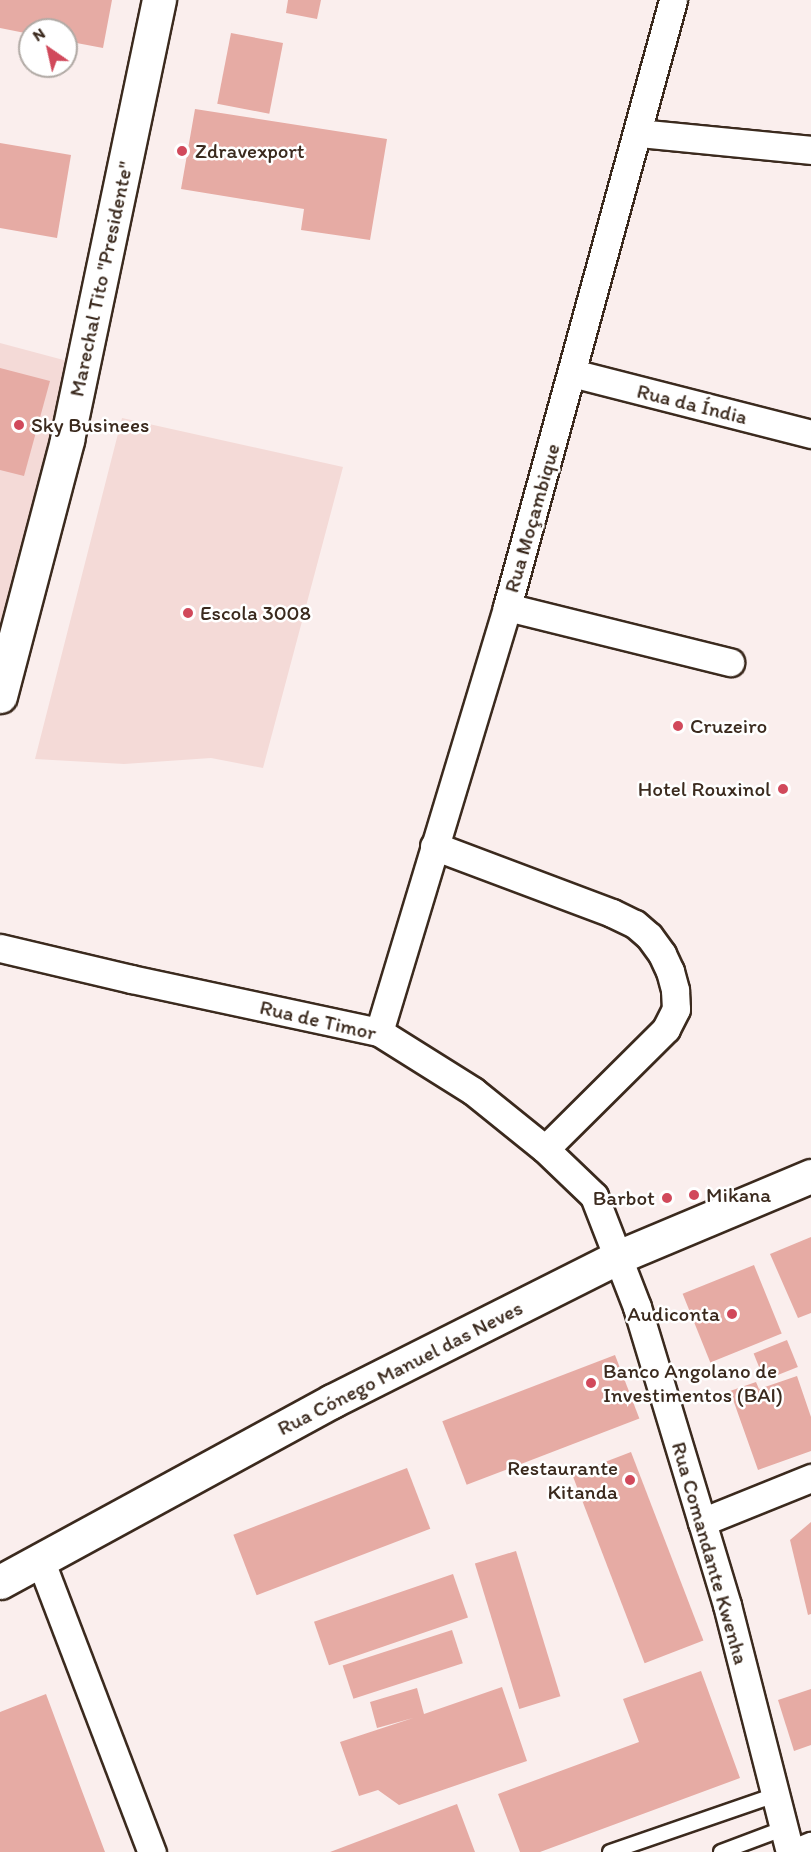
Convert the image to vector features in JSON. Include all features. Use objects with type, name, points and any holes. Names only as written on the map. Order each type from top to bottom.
[{"type":"main road","name":"Marechal Tito \"Presidente\"","points":[[0,696],[67,440],[159,0]]},
{"type":"main road","name":"Rua Cónego Manuel das Neves","points":[[0,1582],[41,1562],[332,1401],[618,1257],[811,1176]]},
{"type":"main road","points":[[793,1844],[811,1849]]},
{"type":"street","name":"Rua Moçambique","points":[[379,1032],[507,608],[673,0]]},
{"type":"street","points":[[638,133],[811,150]]},
{"type":"street","name":"Rua da Índia","points":[[572,373],[811,434]]},
{"type":"street","points":[[507,608],[730,662]]},
{"type":"street","points":[[434,846],[612,913],[635,924],[656,945],[670,971],[675,990],[676,1009],[666,1029],[545,1149]]},
{"type":"street","name":"Rua de Timor","points":[[0,948],[131,979],[379,1032],[473,1091],[545,1149],[594,1196],[618,1257]]},
{"type":"street","name":"Rua Comandante Kwenha","points":[[618,1257],[637,1307],[727,1605],[776,1795],[793,1844]]},
{"type":"street","points":[[702,1522],[811,1478]]},
{"type":"street","points":[[41,1562],[152,1852]]},
{"type":"lane","points":[[610,1852],[776,1795]]},
{"type":"lane","points":[[722,1852],[793,1844]]},
{"type":"shaded area","points":[[0,343],[71,362],[0,641]]},
{"type":"shaded area","name":"Escola 3008","points":[[122,418],[343,467],[263,768],[211,758],[124,764],[35,759]]},
{"type":"building","points":[[0,0],[112,0],[103,48],[78,43],[78,18],[18,18],[18,32],[0,28]]},
{"type":"building","points":[[288,0],[321,0],[317,19],[286,13]]},
{"type":"building","points":[[231,33],[283,43],[269,114],[217,104]]},
{"type":"building","points":[[195,109],[387,139],[370,240],[301,230],[304,209],[181,189]]},
{"type":"building","points":[[0,143],[71,155],[57,238],[0,228]]},
{"type":"building","name":"Sky Businees","points":[[0,368],[50,381],[24,476],[0,470]]},
{"type":"building","points":[[811,1237],[811,1313],[798,1318],[770,1254]]},
{"type":"building","name":"Audiconta","points":[[754,1265],[782,1334],[710,1362],[683,1294]]},
{"type":"building","points":[[787,1340],[798,1367],[764,1380],[754,1353]]},
{"type":"building","points":[[615,1355],[639,1418],[467,1485],[442,1421]]},
{"type":"building","points":[[797,1376],[811,1417],[811,1451],[758,1470],[730,1391],[756,1382],[759,1389]]},
{"type":"building","points":[[631,1452],[703,1641],[645,1663],[572,1475]]},
{"type":"building","points":[[407,1468],[430,1529],[257,1595],[233,1535]]},
{"type":"building","points":[[811,1522],[811,1614],[808,1615],[790,1540]]},
{"type":"building","points":[[516,1551],[560,1696],[519,1709],[475,1564]]},
{"type":"building","points":[[453,1574],[468,1617],[329,1665],[314,1622]]},
{"type":"building","points":[[452,1630],[463,1663],[353,1699],[343,1666]]},
{"type":"building","points":[[701,1671],[740,1778],[540,1852],[520,1852],[498,1794],[639,1742],[623,1699]]},
{"type":"building","points":[[502,1687],[527,1761],[399,1805],[378,1790],[359,1796],[340,1742],[413,1718],[377,1728],[370,1702],[417,1688],[424,1714]]},
{"type":"building","points":[[811,1689],[811,1745],[794,1751],[778,1700]]},
{"type":"building","points":[[46,1694],[105,1852],[0,1852],[0,1712]]},
{"type":"building","points":[[457,1804],[475,1852],[330,1852]]},
{"type":"place","name":"Zdravexport","points":[[182,151]]},
{"type":"place","name":"Sky Businees","points":[[19,425]]},
{"type":"place","name":"Escola 3008","points":[[188,613]]},
{"type":"place","name":"Cruzeiro","points":[[678,726]]},
{"type":"place","name":"Hotel Rouxinol","points":[[783,789]]},
{"type":"place","name":"Mikana","points":[[694,1195]]},
{"type":"place","name":"Barbot","points":[[667,1198]]},
{"type":"place","name":"Audiconta","points":[[732,1314]]},
{"type":"place","name":"Banco Angolano de Investimentos (BAI)","points":[[591,1383]]},
{"type":"place","name":"Restaurante Kitanda","points":[[630,1480]]}]
